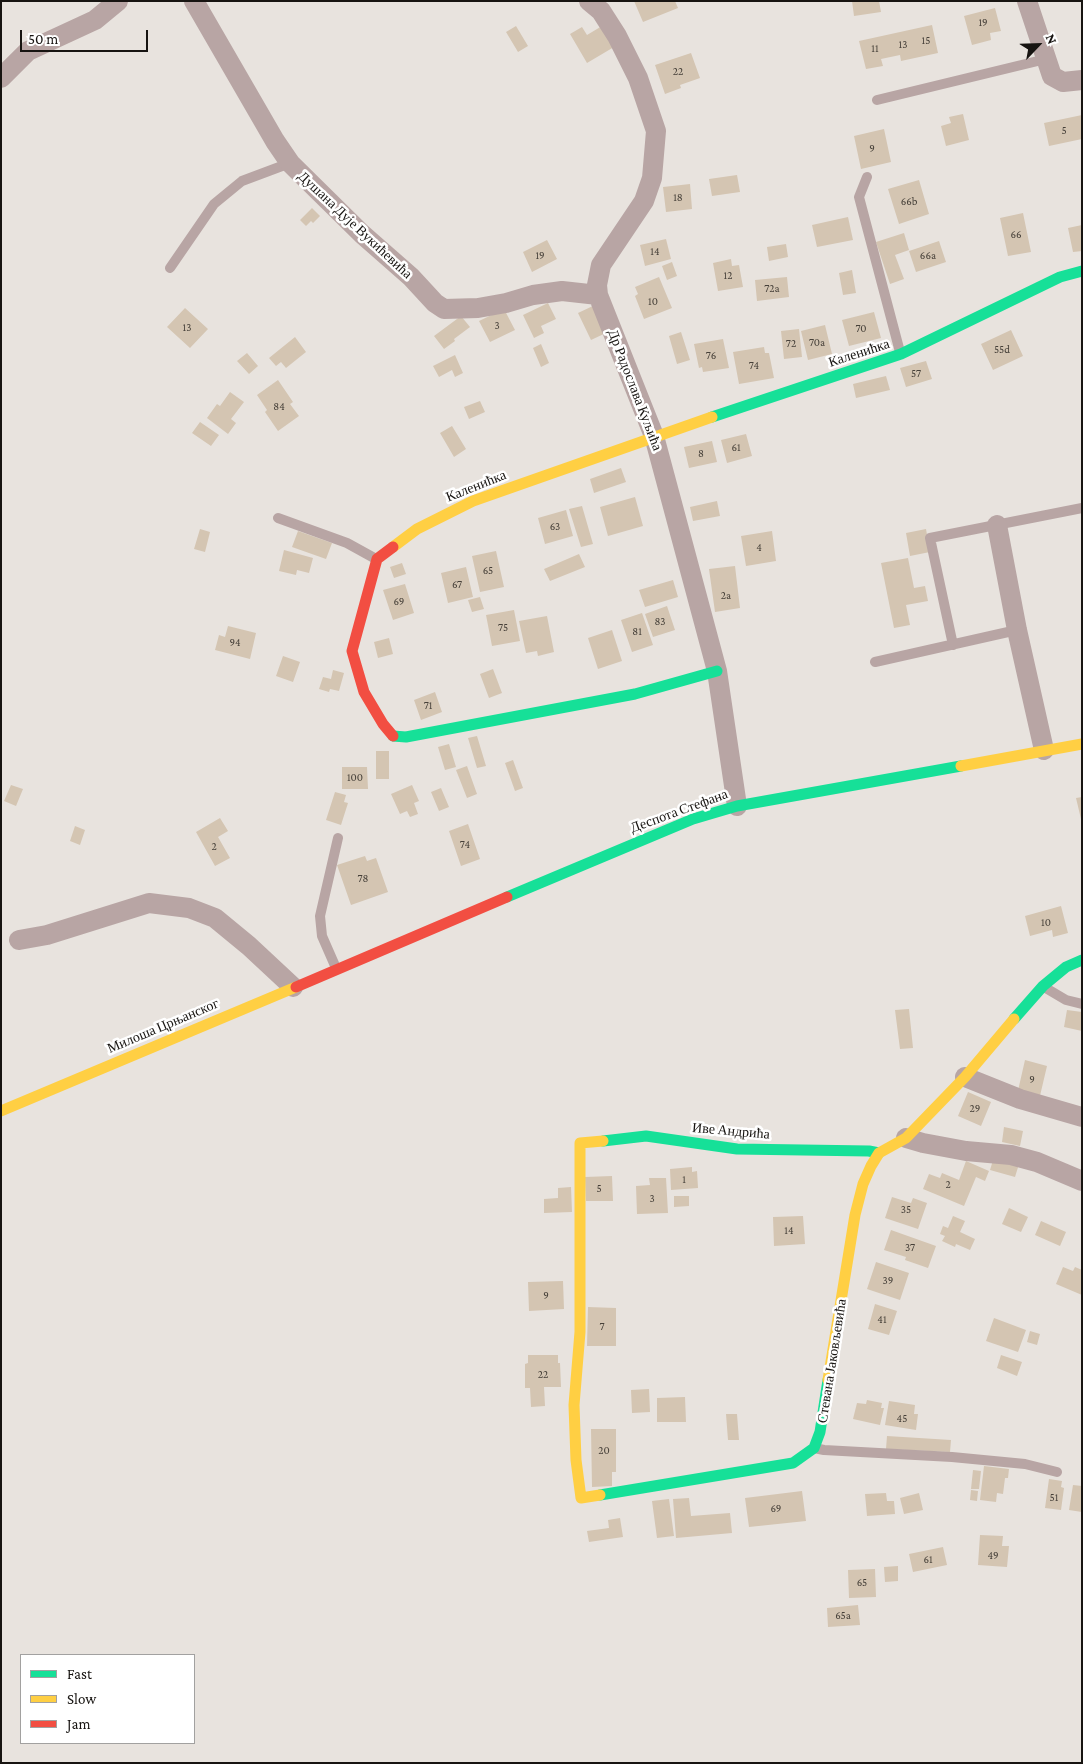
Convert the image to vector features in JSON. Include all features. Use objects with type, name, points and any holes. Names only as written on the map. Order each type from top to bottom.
[{"type":"street","points":[[1,78],[28,51],[95,20],[118,1]]},
{"type":"street","name":"Душана Дује Вукићевића","points":[[194,1],[275,141],[290,163],[362,234],[411,277],[435,303],[444,309],[478,308],[506,303],[533,295],[562,291],[598,295]]},
{"type":"street","name":"Др Радослава Куљића","points":[[589,1],[601,11],[617,36],[638,78],[656,131],[652,178],[644,201],[601,264],[597,285],[598,295],[654,436],[717,671],[737,806]]},
{"type":"street","points":[[1027,1],[1052,76],[1064,82],[1082,80]]},
{"type":"street","name":"Каленићка","points":[[377,559],[417,529],[473,501],[654,436],[901,354],[1060,277],[1082,271]]},
{"type":"street","points":[[997,525],[1017,630],[1044,750]]},
{"type":"street","points":[[377,559],[352,651],[364,692],[392,736],[406,737],[635,694],[717,671]]},
{"type":"street","name":"Деспота Стефана","points":[[337,969],[700,817],[737,806],[1082,744]]},
{"type":"street","points":[[19,940],[47,935],[149,904],[189,908],[215,918],[249,946],[293,987]]},
{"type":"street","points":[[879,1153],[906,1138],[964,1077],[1043,986],[1066,967],[1082,960]]},
{"type":"street","name":"Милоша Црњанског","points":[[1,1111],[337,969]]},
{"type":"street","points":[[964,1077],[1020,1099],[1082,1117]]},
{"type":"street","name":"Иве Андрића","points":[[814,1448],[793,1463],[580,1498],[576,1460],[574,1405],[580,1332],[580,1143],[646,1136],[737,1149],[869,1151],[879,1153]]},
{"type":"street","points":[[906,1138],[966,1151],[1011,1155],[1037,1162],[1082,1181]]},
{"type":"street","name":"Стевана Јаковљевића","points":[[814,1448],[820,1432],[855,1215],[863,1184],[879,1153]]},
{"type":"lane","points":[[877,100],[1046,59]]},
{"type":"lane","points":[[170,268],[214,204],[242,181],[290,163]]},
{"type":"lane","points":[[867,177],[859,197],[901,354]]},
{"type":"lane","points":[[952,645],[930,538],[1082,508]]},
{"type":"lane","points":[[278,518],[347,543],[377,559]]},
{"type":"lane","points":[[875,662],[1017,630]]},
{"type":"lane","points":[[337,969],[322,936],[320,916],[338,838]]},
{"type":"lane","points":[[1043,986],[1066,1000],[1082,1004]]},
{"type":"lane","points":[[814,1448],[1025,1464],[1057,1472]]},
{"type":"building","points":[[634,1],[675,1],[678,8],[643,22]]},
{"type":"building","points":[[852,1],[879,1],[881,12],[854,16]]},
{"type":"building","points":[[995,8],[1001,31],[990,33],[991,40],[972,45],[964,16]]},
{"type":"building","points":[[932,25],[938,53],[901,61],[900,55],[881,59],[883,66],[866,69],[859,41]]},
{"type":"building","points":[[516,26],[528,46],[518,52],[506,32]]},
{"type":"building","points":[[602,26],[614,47],[587,63],[570,34],[582,27],[587,35]]},
{"type":"building","points":[[691,53],[700,78],[680,85],[681,88],[665,94],[655,65]]},
{"type":"building","points":[[963,114],[969,140],[946,146],[941,126],[951,123],[949,117]]},
{"type":"building","points":[[1082,115],[1082,139],[1049,146],[1044,123]]},
{"type":"building","points":[[884,129],[891,162],[861,169],[854,136]]},
{"type":"building","points":[[737,175],[740,192],[712,196],[709,179]]},
{"type":"building","points":[[919,180],[929,214],[899,224],[888,189]]},
{"type":"building","points":[[690,184],[692,209],[666,212],[663,187]]},
{"type":"building","points":[[312,208],[320,216],[313,223],[311,221],[306,226],[300,220]]},
{"type":"building","points":[[1023,213],[1031,252],[1008,256],[1000,218]]},
{"type":"building","points":[[848,217],[853,240],[817,247],[812,225]]},
{"type":"building","points":[[1082,225],[1082,251],[1073,252],[1068,228]]},
{"type":"building","points":[[904,233],[909,250],[895,255],[904,279],[890,284],[876,242]]},
{"type":"building","points":[[666,239],[671,259],[645,266],[640,245]]},
{"type":"building","points":[[547,240],[557,259],[532,272],[523,252]]},
{"type":"building","points":[[939,241],[946,262],[916,272],[909,251]]},
{"type":"building","points":[[786,244],[788,257],[769,261],[767,247]]},
{"type":"building","points":[[731,259],[732,266],[739,265],[743,287],[718,291],[713,263]]},
{"type":"building","points":[[672,262],[677,276],[667,280],[662,266]]},
{"type":"building","points":[[852,270],[856,293],[843,295],[839,273]]},
{"type":"building","points":[[659,277],[672,308],[644,319],[635,296],[638,294],[635,287]]},
{"type":"building","points":[[787,277],[789,297],[757,301],[755,280]]},
{"type":"building","points":[[548,303],[556,319],[541,326],[544,333],[534,338],[523,315]]},
{"type":"building","points":[[595,305],[608,332],[591,340],[578,313]]},
{"type":"building","points":[[185,308],[208,329],[190,348],[167,327]]},
{"type":"building","points":[[504,309],[515,330],[490,342],[479,321]]},
{"type":"building","points":[[874,312],[881,338],[849,346],[842,320]]},
{"type":"building","points":[[461,316],[470,327],[444,349],[434,336]]},
{"type":"building","points":[[825,325],[832,354],[808,360],[801,331]]},
{"type":"building","points":[[799,329],[802,357],[784,359],[781,331]]},
{"type":"building","points":[[1011,330],[1023,356],[993,370],[981,344]]},
{"type":"building","points":[[681,332],[690,360],[677,364],[669,336]]},
{"type":"building","points":[[295,337],[306,352],[286,368],[281,362],[276,366],[269,358]]},
{"type":"building","points":[[723,339],[729,368],[703,372],[702,367],[699,368],[694,344]]},
{"type":"building","points":[[541,344],[549,363],[541,367],[533,348]]},
{"type":"building","points":[[764,347],[765,353],[769,353],[774,378],[739,384],[733,352]]},
{"type":"building","points":[[247,353],[258,366],[249,374],[237,361]]},
{"type":"building","points":[[455,355],[463,373],[455,377],[452,370],[439,377],[433,366]]},
{"type":"building","points":[[926,361],[932,379],[906,387],[900,368]]},
{"type":"building","points":[[886,376],[890,390],[856,398],[853,384]]},
{"type":"building","points":[[278,380],[293,402],[290,404],[299,416],[278,431],[265,412],[267,410],[257,395]]},
{"type":"building","points":[[230,392],[244,402],[231,419],[236,423],[228,434],[207,418],[217,404],[220,406]]},
{"type":"building","points":[[480,401],[485,412],[469,419],[464,407]]},
{"type":"building","points":[[200,422],[219,435],[211,446],[192,433]]},
{"type":"building","points":[[452,426],[466,449],[454,457],[440,433]]},
{"type":"building","points":[[746,434],[752,456],[727,463],[721,440]]},
{"type":"building","points":[[712,441],[717,462],[689,468],[684,447]]},
{"type":"building","points":[[621,468],[626,482],[594,493],[590,479]]},
{"type":"building","points":[[635,497],[643,526],[608,536],[600,507]]},
{"type":"building","points":[[717,501],[720,516],[693,521],[690,507]]},
{"type":"building","points":[[582,506],[593,544],[581,547],[569,509]]},
{"type":"building","points":[[566,510],[573,536],[545,544],[538,518]]},
{"type":"building","points":[[200,529],[210,532],[205,552],[194,549]]},
{"type":"building","points":[[926,529],[930,552],[910,556],[906,533]]},
{"type":"building","points":[[298,531],[332,543],[326,559],[292,547]]},
{"type":"building","points":[[772,531],[776,561],[746,566],[741,536]]},
{"type":"building","points":[[284,550],[313,558],[309,573],[297,570],[296,575],[279,571]]},
{"type":"building","points":[[496,551],[504,587],[480,592],[472,556]]},
{"type":"building","points":[[579,554],[585,567],[550,581],[544,569]]},
{"type":"building","points":[[908,558],[914,588],[925,586],[928,601],[906,605],[910,625],[894,628],[881,563]]},
{"type":"building","points":[[402,563],[406,574],[394,578],[390,567]]},
{"type":"building","points":[[735,566],[740,608],[715,612],[709,569]]},
{"type":"building","points":[[466,567],[473,597],[448,603],[441,573]]},
{"type":"building","points":[[673,580],[678,597],[645,607],[639,590]]},
{"type":"building","points":[[405,584],[414,613],[393,620],[383,590]]},
{"type":"building","points":[[480,597],[484,609],[472,612],[468,600]]},
{"type":"building","points":[[667,606],[675,630],[653,637],[645,614]]},
{"type":"building","points":[[514,610],[520,641],[492,646],[486,615]]},
{"type":"building","points":[[642,613],[653,645],[632,652],[621,620]]},
{"type":"building","points":[[547,616],[554,652],[538,656],[537,651],[526,653],[519,621]]},
{"type":"building","points":[[228,626],[256,633],[250,659],[215,650],[219,635],[225,637]]},
{"type":"building","points":[[612,630],[622,661],[598,669],[588,638]]},
{"type":"building","points":[[389,638],[393,654],[378,658],[374,642]]},
{"type":"building","points":[[283,656],[300,662],[293,682],[276,676]]},
{"type":"building","points":[[493,669],[502,693],[489,698],[480,674]]},
{"type":"building","points":[[333,670],[344,673],[339,691],[330,689],[329,692],[319,689],[323,677],[331,679]]},
{"type":"building","points":[[435,692],[442,712],[421,720],[414,700]]},
{"type":"building","points":[[477,736],[486,766],[477,768],[468,738]]},
{"type":"building","points":[[449,744],[456,767],[445,770],[438,747]]},
{"type":"building","points":[[376,751],[389,751],[389,779],[376,779]]},
{"type":"building","points":[[513,760],[523,788],[515,791],[505,763]]},
{"type":"building","points":[[467,766],[477,794],[467,798],[456,770]]},
{"type":"building","points":[[342,767],[367,767],[368,789],[342,789]]},
{"type":"building","points":[[11,785],[23,789],[16,806],[4,801]]},
{"type":"building","points":[[412,785],[419,801],[414,803],[418,814],[410,817],[407,811],[400,814],[391,794]]},
{"type":"building","points":[[441,788],[449,807],[439,811],[431,792]]},
{"type":"building","points":[[335,792],[346,795],[344,802],[348,803],[341,825],[326,820]]},
{"type":"building","points":[[1082,797],[1082,819],[1081,819],[1076,798]]},
{"type":"building","points":[[220,818],[228,831],[218,837],[230,858],[215,866],[196,832]]},
{"type":"building","points":[[468,824],[480,859],[461,866],[449,831]]},
{"type":"building","points":[[75,826],[85,830],[80,845],[70,841]]},
{"type":"building","points":[[365,856],[367,861],[376,858],[388,892],[351,905],[337,865]]},
{"type":"building","points":[[1061,906],[1068,933],[1053,937],[1052,930],[1030,936],[1025,916]]},
{"type":"building","points":[[909,1009],[913,1048],[900,1049],[895,1010]]},
{"type":"building","points":[[1067,1010],[1082,1012],[1082,1031],[1064,1027]]},
{"type":"building","points":[[1025,1060],[1047,1066],[1039,1100],[1017,1095]]},
{"type":"building","points":[[968,1092],[991,1102],[981,1126],[958,1116]]},
{"type":"building","points":[[1004,1127],[1023,1131],[1020,1146],[1002,1142]]},
{"type":"building","points":[[994,1157],[1019,1164],[1015,1177],[990,1170]]},
{"type":"building","points":[[966,1161],[989,1171],[985,1181],[976,1177],[964,1206],[923,1189],[929,1174],[940,1178],[942,1173],[959,1180]]},
{"type":"building","points":[[692,1167],[692,1172],[697,1171],[698,1188],[671,1190],[670,1169]]},
{"type":"building","points":[[612,1176],[613,1201],[586,1201],[585,1177]]},
{"type":"building","points":[[649,1178],[666,1178],[668,1213],[637,1214],[636,1186],[650,1185]]},
{"type":"building","points":[[571,1187],[572,1212],[544,1213],[544,1199],[558,1198],[558,1188]]},
{"type":"building","points":[[674,1196],[689,1196],[689,1206],[674,1207]]},
{"type":"building","points":[[892,1197],[911,1203],[913,1198],[927,1203],[918,1229],[885,1218]]},
{"type":"building","points":[[1009,1208],[1028,1217],[1021,1232],[1002,1224]]},
{"type":"building","points":[[803,1216],[805,1244],[774,1246],[773,1217]]},
{"type":"building","points":[[953,1216],[965,1221],[960,1232],[975,1239],[970,1250],[956,1244],[955,1247],[942,1241],[945,1236],[940,1234],[943,1226],[948,1228]]},
{"type":"building","points":[[1041,1221],[1066,1232],[1060,1246],[1035,1235]]},
{"type":"building","points":[[891,1230],[936,1246],[928,1268],[905,1260],[906,1257],[884,1250]]},
{"type":"building","points":[[876,1262],[909,1273],[900,1300],[867,1289]]},
{"type":"building","points":[[1063,1267],[1073,1271],[1075,1267],[1082,1270],[1082,1295],[1056,1284]]},
{"type":"building","points":[[563,1281],[564,1309],[529,1311],[528,1282]]},
{"type":"building","points":[[875,1304],[897,1311],[889,1335],[868,1329]]},
{"type":"building","points":[[588,1307],[616,1308],[616,1346],[587,1346]]},
{"type":"building","points":[[994,1318],[1026,1330],[1018,1352],[986,1341]]},
{"type":"building","points":[[1030,1331],[1040,1334],[1037,1345],[1027,1342]]},
{"type":"building","points":[[528,1355],[558,1355],[561,1387],[544,1387],[545,1406],[531,1407],[530,1388],[525,1388],[525,1364],[528,1363]]},
{"type":"building","points":[[1001,1355],[1022,1362],[1017,1376],[997,1368]]},
{"type":"building","points":[[649,1389],[650,1412],[632,1413],[631,1390]]},
{"type":"building","points":[[685,1397],[686,1422],[657,1422],[657,1398]]},
{"type":"building","points":[[867,1400],[882,1403],[881,1408],[884,1408],[880,1425],[853,1419],[857,1403],[866,1404]]},
{"type":"building","points":[[889,1401],[915,1405],[914,1414],[918,1414],[916,1430],[885,1425]]},
{"type":"building","points":[[726,1414],[737,1414],[739,1440],[728,1440]]},
{"type":"building","points":[[591,1429],[616,1429],[616,1472],[612,1472],[612,1486],[592,1487]]},
{"type":"building","points":[[887,1436],[951,1440],[950,1452],[886,1449]]},
{"type":"building","points":[[984,1466],[1009,1469],[1008,1478],[1005,1478],[1003,1494],[997,1493],[996,1502],[980,1500]]},
{"type":"building","points":[[973,1470],[981,1471],[979,1489],[971,1489]]},
{"type":"building","points":[[1049,1479],[1062,1481],[1061,1487],[1064,1488],[1061,1510],[1045,1508]]},
{"type":"building","points":[[1073,1485],[1082,1486],[1082,1512],[1069,1510]]},
{"type":"building","points":[[971,1490],[978,1491],[977,1501],[970,1500]]},
{"type":"building","points":[[802,1491],[806,1521],[749,1527],[745,1498]]},
{"type":"building","points":[[886,1493],[887,1501],[894,1501],[895,1514],[867,1516],[865,1494]]},
{"type":"building","points":[[919,1493],[923,1510],[904,1514],[900,1498]]},
{"type":"building","points":[[689,1498],[691,1516],[730,1513],[732,1533],[676,1538],[673,1499]]},
{"type":"building","points":[[669,1499],[674,1536],[657,1538],[652,1501]]},
{"type":"building","points":[[620,1518],[623,1537],[589,1542],[587,1531],[609,1528],[608,1520]]},
{"type":"building","points":[[980,1535],[1003,1536],[1002,1546],[1009,1546],[1007,1567],[978,1565]]},
{"type":"building","points":[[943,1547],[947,1565],[913,1572],[909,1554]]},
{"type":"building","points":[[898,1566],[898,1581],[885,1582],[884,1567]]},
{"type":"building","points":[[875,1569],[876,1597],[849,1598],[848,1570]]},
{"type":"building","points":[[858,1605],[860,1625],[828,1627],[827,1608]]},
{"type":"traffic: fast","points":[[712,417],[901,354],[1060,277],[1082,271]]},
{"type":"traffic: fast","points":[[393,736],[406,737],[635,694],[717,671]]},
{"type":"traffic: fast","points":[[507,897],[693,819],[737,806],[961,766]]},
{"type":"traffic: fast","points":[[1014,1019],[1043,986],[1066,967],[1082,960]]},
{"type":"traffic: fast","points":[[603,1141],[646,1136],[737,1149],[869,1151],[879,1153]]},
{"type":"traffic: fast","points":[[600,1495],[793,1463],[814,1448],[820,1432],[828,1380]]},
{"type":"traffic: slow","points":[[393,547],[417,529],[473,501],[712,417]]},
{"type":"traffic: slow","points":[[961,766],[1082,744]]},
{"type":"traffic: slow","points":[[1,1111],[296,987]]},
{"type":"traffic: slow","points":[[828,1380],[855,1215],[863,1184],[871,1166],[879,1153],[906,1138],[965,1077],[1014,1019]]},
{"type":"traffic: slow","points":[[600,1495],[581,1498],[576,1460],[574,1405],[580,1332],[580,1143],[603,1141]]},
{"type":"traffic: jam","points":[[393,547],[377,559],[352,651],[364,692],[383,724],[393,736]]},
{"type":"traffic: jam","points":[[296,987],[507,897]]}]
